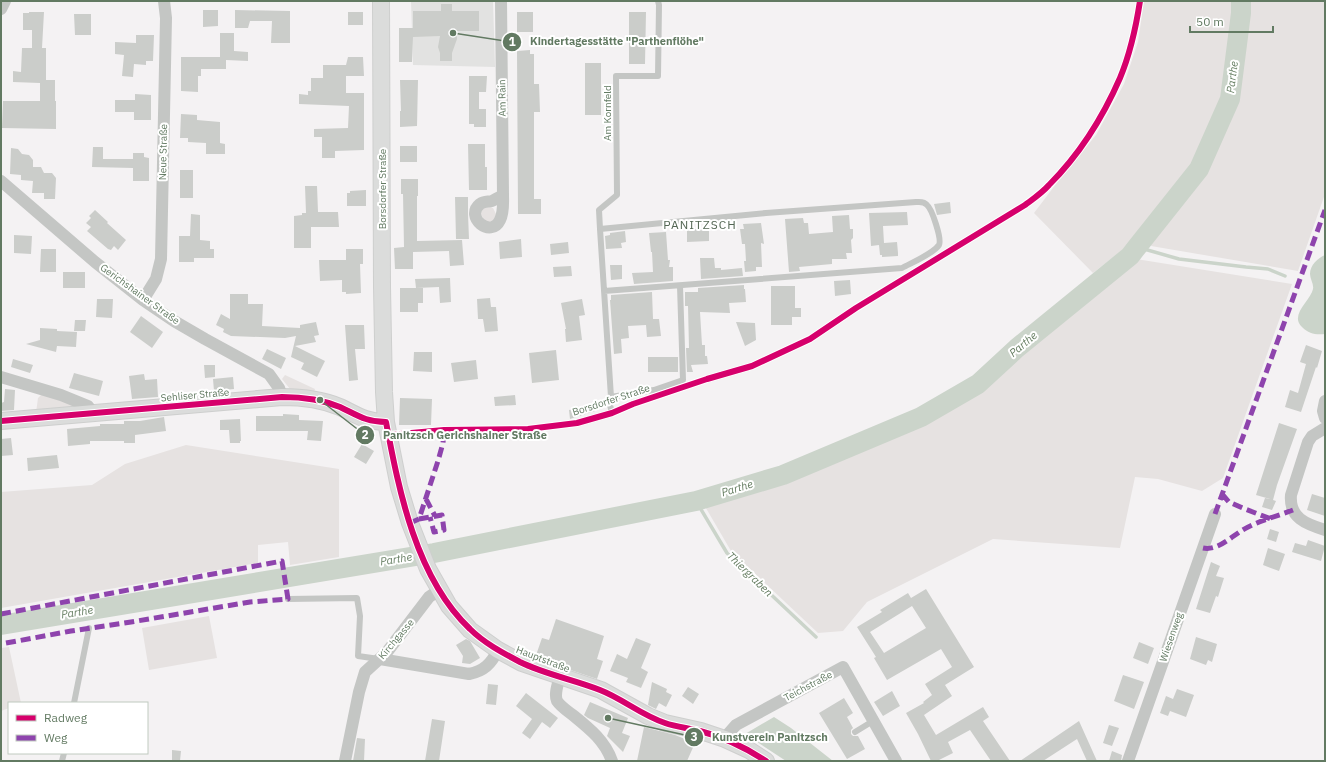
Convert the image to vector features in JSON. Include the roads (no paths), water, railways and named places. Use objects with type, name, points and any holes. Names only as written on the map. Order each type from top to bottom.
[{"type":"street","points":[[1,9],[5,1]]},
{"type":"street","name":"Neue Straße","points":[[143,300],[156,279],[161,259],[166,18],[164,1]]},
{"type":"street","name":"Borsdorfer Straße","points":[[381,1],[382,287],[384,392],[387,428]]},
{"type":"street","name":"Am Rain","points":[[501,1],[503,195]]},
{"type":"street","name":"Gerichshainer Straße","points":[[1,180],[95,262],[143,300],[174,321],[269,374],[279,388],[282,397]]},
{"type":"street","points":[[1,377],[61,395],[88,406],[94,414]]},
{"type":"street","name":"Sehliser Straße","points":[[1,421],[282,397],[301,397],[320,400],[387,428]]},
{"type":"street","points":[[1325,401],[1323,411],[1325,418]]},
{"type":"street","name":"Hauptstraße","points":[[387,428],[399,487],[416,540],[428,569],[439,590],[449,606],[470,630],[498,650],[522,663],[601,690],[648,716],[665,723],[701,731],[725,739],[749,750],[766,761]]},
{"type":"street","points":[[1325,428],[1312,436],[1308,442],[1290,502],[1296,516],[1310,525],[1325,530]]},
{"type":"street","name":"Wiesenweg","points":[[1128,761],[1215,514]]},
{"type":"street","name":"Kirchgasse","points":[[345,761],[362,679],[366,672],[387,652],[429,597],[439,590]]},
{"type":"street","points":[[380,659],[469,674],[478,672],[488,665],[498,650]]},
{"type":"street","name":"Teichstraße","points":[[725,739],[736,725],[843,668],[896,761]]},
{"type":"street","points":[[560,676],[556,694],[557,701],[592,731],[602,742],[612,761]]},
{"type":"lane","name":"Am Kornfeld","points":[[600,229],[599,210],[617,195],[616,76],[658,76],[658,1]]},
{"type":"lane","points":[[604,291],[902,268],[931,252],[938,246],[940,236],[929,206],[925,202],[766,213],[600,229],[604,291],[611,396],[610,405],[612,413]]},
{"type":"lane","points":[[611,396],[654,390],[683,380],[680,286]]},
{"type":"lane","name":"Borsdorfer Straße","points":[[387,428],[444,430],[520,429],[577,423],[612,413],[633,404],[707,380]]},
{"type":"lane","points":[[288,599],[357,598],[360,616],[358,656],[380,659]]},
{"type":"lane","points":[[74,702],[89,628]]},
{"type":"lane","points":[[855,732],[873,721]]},
{"type":"waterway","name":"Parthe","points":[[1,625],[434,553],[696,501],[783,475],[921,417],[978,384],[1017,348],[1130,256],[1199,169],[1230,99],[1241,13],[1241,1]]},
{"type":"waterway","points":[[1137,247],[1179,259],[1268,269],[1285,276]]},
{"type":"waterway","name":"Thiergraben","points":[[696,501],[727,553],[816,637]]},
{"type":"place","name":"Kindertagesstätte \"Parthenflöhe\"","points":[[453,33]]},
{"type":"place","name":"Panitzsch Gerichshainer Straße","points":[[320,400]]},
{"type":"place","name":"Kunstverein Panitzsch","points":[[608,718]]},
{"type":"district","name":"PANITZSCH","points":[[700,224]]}]
